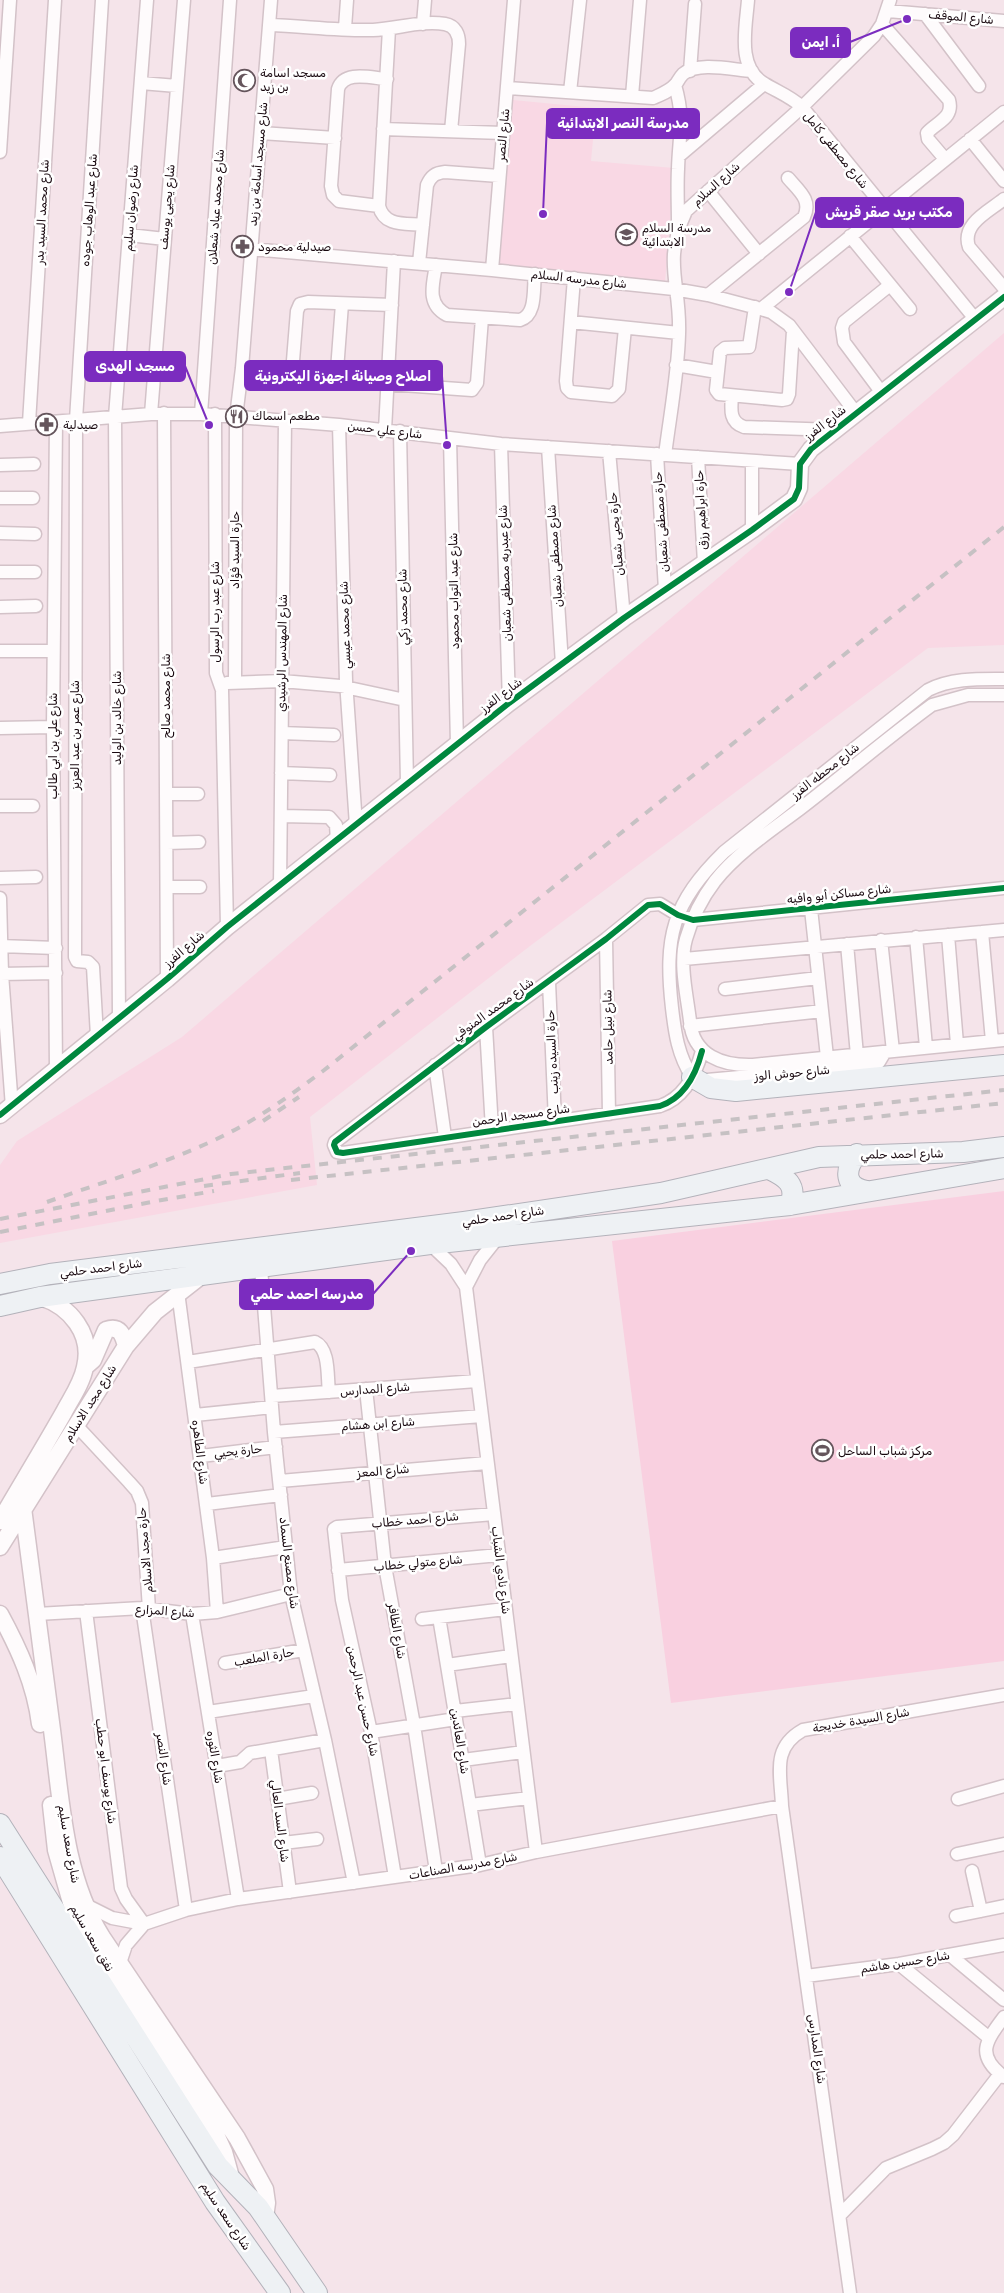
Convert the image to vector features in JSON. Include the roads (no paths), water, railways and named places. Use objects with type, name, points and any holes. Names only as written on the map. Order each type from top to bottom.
[{"type":"main road","points":[[692,1077],[711,1088],[736,1091],[1004,1065]]},
{"type":"main road","name":"شارع احمد حلمي","points":[[0,1284],[50,1274],[464,1222],[661,1193],[796,1161],[858,1154],[963,1152],[1004,1147]]},
{"type":"main road","points":[[858,1154],[848,1168],[848,1177],[851,1184],[858,1190],[867,1191]]},
{"type":"main road","points":[[769,1168],[789,1180],[792,1184],[794,1190],[790,1205]]},
{"type":"main road","name":"شارع احمد حلمي","points":[[0,1306],[40,1297],[430,1244],[790,1205],[1004,1168]]},
{"type":"main road","name":"شارع سعد سليم","points":[[0,1824],[218,2166],[250,2198],[265,2217],[317,2293]]},
{"type":"main road","name":"شارع سعد سليم","points":[[3,1867],[215,2202],[280,2293]]},
{"type":"main road","points":[[215,2202],[228,2195],[232,2181]]},
{"type":"main road","points":[[260,2264],[269,2252],[285,2247]]},
{"type":"street","points":[[0,152],[4,40],[10,0]]},
{"type":"street","name":"شارع محمد السيد بدر","points":[[29,423],[55,0]]},
{"type":"street","name":"شارع عبد الوهاب جوده","points":[[76,420],[102,0]]},
{"type":"street","name":"شارع رضوان سليم","points":[[115,417],[147,0]]},
{"type":"street","name":"شارع يحيى يوسف","points":[[151,414],[184,0]]},
{"type":"street","name":"شارع محمد عياد شعلان","points":[[201,414],[230,0]]},
{"type":"street","name":"شارع مسجد أسامة بن زيد","points":[[236,417],[242,368],[271,0]]},
{"type":"street","points":[[345,28],[347,0]]},
{"type":"street","points":[[423,24],[425,0]]},
{"type":"street","name":"شارع النصر","points":[[492,270],[514,0]]},
{"type":"street","points":[[570,92],[580,0]]},
{"type":"street","points":[[632,96],[640,0]]},
{"type":"street","name":"شارع مصطفى كامل","points":[[748,0],[745,42],[748,62],[752,71],[764,84],[786,94],[802,107],[976,320]]},
{"type":"street","points":[[690,71],[695,4]]},
{"type":"street","name":"شارع الموقف","points":[[889,5],[925,14],[1004,22]]},
{"type":"street","name":"شارع السلام","points":[[661,454],[676,365],[679,333],[679,312],[674,289],[673,248],[678,229],[686,211],[802,107],[874,36],[882,24],[889,5]]},
{"type":"street","points":[[925,14],[980,86]]},
{"type":"street","points":[[269,25],[389,29],[423,24],[446,24],[454,28],[459,36],[451,131]]},
{"type":"street","points":[[882,24],[949,100],[948,116],[927,133],[928,139],[945,159]]},
{"type":"street","points":[[389,29],[380,206],[385,219],[392,222],[423,225]]},
{"type":"street","points":[[507,88],[653,98],[665,93],[675,85],[682,74],[690,71],[702,68],[752,71]]},
{"type":"street","points":[[380,206],[339,201],[333,194],[334,138],[340,83],[345,78],[351,77],[386,79]]},
{"type":"street","points":[[141,83],[177,86]]},
{"type":"street","points":[[679,156],[764,84]]},
{"type":"street","points":[[675,85],[682,123],[679,156],[678,229]]},
{"type":"street","points":[[793,331],[789,394],[787,399],[732,396],[718,392],[717,372],[719,355],[722,350],[749,348],[758,308],[1004,112]]},
{"type":"street","points":[[384,129],[503,133]]},
{"type":"street","points":[[261,133],[334,138]]},
{"type":"street","points":[[970,139],[1004,182]]},
{"type":"street","points":[[419,264],[427,185],[431,178],[437,173],[499,176]]},
{"type":"street","points":[[708,295],[804,217],[808,210],[807,201],[788,178]]},
{"type":"street","points":[[708,191],[759,254]]},
{"type":"street","points":[[1004,199],[970,226],[966,240],[968,247],[1004,288]]},
{"type":"street","points":[[129,235],[165,240]]},
{"type":"street","points":[[850,236],[910,309]]},
{"type":"street","name":"شارع مدرسه السلام","points":[[251,249],[535,274],[674,289],[708,295],[758,308],[780,318],[793,331],[856,413]]},
{"type":"street","points":[[385,430],[394,261]]},
{"type":"street","points":[[436,265],[432,295],[434,304],[439,311],[447,315],[520,320],[526,318],[532,309],[535,274]]},
{"type":"street","points":[[574,278],[567,388],[576,393],[612,396],[616,393],[619,389],[625,328]]},
{"type":"street","points":[[882,393],[844,342],[842,328],[844,322],[890,285]]},
{"type":"street","name":"شارع الفرز","points":[[6,1111],[228,927],[508,702],[794,499],[799,488],[800,464],[811,448],[1004,297]]},
{"type":"street","points":[[292,373],[298,307],[304,302],[392,305]]},
{"type":"street","points":[[242,368],[331,377],[336,373],[342,304]]},
{"type":"street","points":[[388,384],[472,390],[477,383],[482,318]]},
{"type":"street","points":[[571,322],[679,333]]},
{"type":"street","points":[[676,365],[717,372]]},
{"type":"street","points":[[732,396],[731,415],[734,420],[744,427],[835,430]]},
{"type":"street","name":"شارع علي حسن","points":[[0,426],[164,413],[215,414],[339,425],[501,444],[800,464]]},
{"type":"street","name":"شارع محمد صالح","points":[[164,413],[167,979]]},
{"type":"street","name":"شارع عبد رب الرسول","points":[[215,414],[216,673],[222,690],[228,927]]},
{"type":"street","name":"شارع خالد بن الوليد","points":[[115,417],[119,1018]]},
{"type":"street","name":"حارة السيد فؤاد","points":[[235,682],[236,417]]},
{"type":"street","name":"شارع عمر بن عبد العزيز","points":[[76,420],[75,957],[77,961],[88,962],[92,967],[97,1036]]},
{"type":"street","name":"شارع المهندس الرشيدي","points":[[280,885],[285,421]]},
{"type":"street","name":"شارع علي بن ابي طالب","points":[[56,422],[53,650],[56,1070]]},
{"type":"street","name":"شارع محمد عيسي","points":[[339,425],[346,687],[356,824]]},
{"type":"street","name":"شارع محمد زكي","points":[[400,432],[407,784]]},
{"type":"street","name":"شارع عبد التواب محمود","points":[[450,438],[457,744]]},
{"type":"street","name":"شارع عبدربه مصطفى شعبان","points":[[501,444],[508,702]]},
{"type":"street","name":"شارع مصطفى شعبان","points":[[548,447],[562,664]]},
{"type":"street","name":"حارة يحيى شعبان","points":[[609,451],[624,618]]},
{"type":"street","name":"حارة مصطفى شعبان","points":[[661,454],[666,590]]},
{"type":"street","name":"حارة ابراهيم رزق","points":[[698,457],[704,563]]},
{"type":"street","points":[[752,461],[752,530]]},
{"type":"street","points":[[0,465],[34,464]]},
{"type":"street","points":[[0,498],[33,498]]},
{"type":"street","points":[[0,533],[35,534]]},
{"type":"street","points":[[0,572],[36,572]]},
{"type":"street","points":[[0,607],[36,606]]},
{"type":"street","points":[[0,651],[53,650]]},
{"type":"street","name":"شارع محطه الفرز","points":[[692,1077],[683,1062],[676,1041],[668,972],[671,938],[678,915],[689,890],[702,873],[724,852],[928,690],[940,684],[964,679],[1004,678]]},
{"type":"street","points":[[220,683],[282,681],[346,687],[405,700]]},
{"type":"street","name":"شارع محطه الفرز","points":[[690,1026],[684,959],[686,941],[709,890],[727,868],[932,705],[968,695],[1004,695]]},
{"type":"street","points":[[0,728],[53,727]]},
{"type":"street","points":[[282,733],[334,735]]},
{"type":"street","points":[[281,773],[330,775]]},
{"type":"street","points":[[811,782],[820,793]]},
{"type":"street","points":[[166,794],[198,794]]},
{"type":"street","points":[[0,806],[34,806]]},
{"type":"street","points":[[281,816],[329,817],[336,825],[337,840]]},
{"type":"street","points":[[167,842],[198,842]]},
{"type":"street","points":[[0,878],[36,877]]},
{"type":"street","points":[[167,887],[200,887]]},
{"type":"street","name":"شارع مساكن أبو وافيه","points":[[678,915],[694,920],[1004,888]]},
{"type":"street","points":[[0,898],[6,1111]]},
{"type":"street","name":"شارع محمد المنوفي","points":[[340,1152],[334,1148],[335,1142],[435,1065],[606,939],[648,904],[660,904],[678,915]]},
{"type":"street","points":[[811,909],[827,1057]]},
{"type":"street","points":[[684,959],[1004,930]]},
{"type":"street","points":[[982,932],[998,1040]]},
{"type":"street","points":[[948,935],[957,1044]]},
{"type":"street","points":[[916,937],[926,1047]]},
{"type":"street","name":"شارع نبيل حامد","points":[[606,939],[609,1114]]},
{"type":"street","points":[[880,940],[892,1051]]},
{"type":"street","points":[[847,944],[857,1055]]},
{"type":"street","points":[[0,946],[56,948]]},
{"type":"street","points":[[1,974],[56,973]]},
{"type":"street","points":[[725,989],[818,978]]},
{"type":"street","name":"حارة السيده زينب","points":[[549,982],[555,1121]]},
{"type":"street","points":[[702,1051],[690,1026],[822,1011]]},
{"type":"street","points":[[486,1027],[492,1129]]},
{"type":"street","name":"شارع حوش الوز","points":[[702,1051],[714,1060],[742,1065],[998,1040]]},
{"type":"street","name":"شارع مسجد الرحمن","points":[[340,1152],[492,1129],[609,1114],[669,1103],[679,1095],[692,1077],[702,1051]]},
{"type":"street","name":"شارع حوش الوز","points":[[692,1077],[716,1080],[861,1067],[879,1062],[892,1051]]},
{"type":"street","points":[[435,1065],[445,1137]]},
{"type":"street","points":[[466,1287],[480,1260],[499,1236]]},
{"type":"street","name":"شارع نادي الشباب","points":[[430,1244],[451,1264],[466,1287],[536,1852]]},
{"type":"street","name":"شارع مصنع السماد","points":[[261,1268],[274,1432],[291,1594],[325,1740],[354,1883]]},
{"type":"street","name":"شارع مجد الاسلام","points":[[0,1547],[126,1346],[155,1312],[178,1292],[201,1276]]},
{"type":"street","name":"شارع الطاهره","points":[[178,1292],[214,1558],[217,1612]]},
{"type":"street","name":"شارع مجد الاسلام","points":[[0,1521],[59,1421],[80,1382],[85,1367],[84,1336],[74,1318],[59,1305],[40,1297]]},
{"type":"street","points":[[85,1367],[93,1360],[102,1336],[109,1328],[116,1329],[122,1333],[126,1346]]},
{"type":"street","points":[[188,1362],[315,1342],[318,1343],[324,1353],[329,1392]]},
{"type":"street","name":"شارع المدارس","points":[[195,1415],[329,1392],[477,1381]]},
{"type":"street","name":"شارع الظافر","points":[[366,1389],[385,1566],[414,1726],[436,1871]]},
{"type":"street","name":"شارع ابن هشام","points":[[274,1432],[482,1416]]},
{"type":"street","name":"حارة مجد الاسلام","points":[[76,1425],[129,1482],[137,1492],[142,1503],[146,1609]]},
{"type":"street","name":"حارة يحيي","points":[[201,1456],[276,1447]]},
{"type":"street","name":"شارع المعز","points":[[280,1481],[487,1463]]},
{"type":"street","points":[[206,1504],[281,1495]]},
{"type":"street","name":"شارع سعد سليم","points":[[23,1508],[64,1822],[74,1876],[93,1923],[237,2138],[265,2189],[267,2203],[265,2217]]},
{"type":"street","name":"شارع احمد خطاب","points":[[337,1527],[494,1514]]},
{"type":"street","name":"شارع حسن عبد الرحمن","points":[[337,1527],[334,1531],[344,1609],[371,1732],[395,1877]]},
{"type":"street","points":[[214,1558],[286,1547]]},
{"type":"street","name":"شارع متولي خطاب","points":[[338,1570],[499,1556]]},
{"type":"street","name":"شارع المزارع","points":[[37,1614],[146,1609],[192,1614],[217,1612],[291,1594]]},
{"type":"street","name":"شارع النصر","points":[[146,1609],[186,1910]]},
{"type":"street","points":[[422,1619],[506,1609]]},
{"type":"street","name":"شارع يوسف ابو حطب","points":[[86,1611],[121,1888],[126,1899],[144,1924]]},
{"type":"street","name":"نفق سعد سليم","points":[[0,1614],[26,1667],[37,1704],[56,1850],[74,1913],[214,2130],[224,2152],[232,2181]]},
{"type":"street","name":"شارع الثوره","points":[[192,1614],[238,1900]]},
{"type":"street","name":"شارع العائدين","points":[[440,1617],[480,1865]]},
{"type":"street","name":"حارة الملعب","points":[[225,1663],[304,1650]]},
{"type":"street","points":[[447,1664],[511,1656]]},
{"type":"street","name":"شارع السيدة خديجة","points":[[782,1806],[780,1761],[782,1753],[784,1746],[792,1737],[803,1730],[1004,1695]]},
{"type":"street","points":[[208,1712],[314,1696]]},
{"type":"street","points":[[371,1732],[414,1726],[455,1715],[517,1704]]},
{"type":"street","points":[[216,1766],[240,1762],[250,1753],[325,1740]]},
{"type":"street","name":"شارع السد العالي","points":[[271,1750],[290,1892]]},
{"type":"street","points":[[463,1760],[523,1752]]},
{"type":"street","points":[[958,1799],[1004,1786]]},
{"type":"street","points":[[277,1798],[312,1793]]},
{"type":"street","points":[[470,1805],[529,1798]]},
{"type":"street","name":"شارع المدارس","points":[[782,1806],[850,2293]]},
{"type":"street","name":"شارع مدرسه الصناعات","points":[[84,1904],[112,1918],[144,1924],[186,1910],[238,1900],[480,1865],[536,1852],[782,1806]]},
{"type":"street","points":[[283,1843],[317,1838]]},
{"type":"street","points":[[957,1854],[1004,1844]]},
{"type":"street","points":[[972,1870],[981,1911]]},
{"type":"street","points":[[956,1916],[1004,1906]]},
{"type":"street","points":[[120,1963],[126,1945],[144,1924]]},
{"type":"street","name":"شارع حسين هاشم","points":[[806,1976],[898,1964],[1004,1945]]},
{"type":"street","points":[[950,1955],[1004,2000]]},
{"type":"street","points":[[898,1964],[988,2037]]},
{"type":"street","points":[[840,2215],[886,2168],[944,2143],[953,2135],[1002,2076],[990,2064],[985,2048],[988,2037],[1004,2017]]},
{"type":"railway","points":[[47,1202],[145,1168],[217,1139],[240,1127],[293,1093],[1004,527]]},
{"type":"railway","points":[[0,1219],[231,1174],[1004,1090]]},
{"type":"railway","points":[[263,1121],[299,1097]]},
{"type":"railway","points":[[291,1180],[1004,1103]]},
{"type":"railway","points":[[204,1186],[300,1173]]},
{"type":"railway","points":[[0,1232],[214,1191]]},
{"type":"place","name":"أ. ايمن","points":[[907,19]]},
{"type":"place","name":"مسجد اسامة بن زيد","points":[[244,80]]},
{"type":"place","name":"مدرسة النصر الابتدائية","points":[[543,214]]},
{"type":"place","name":"مدرسة السلام الابتدائية","points":[[626,235]]},
{"type":"place","name":"صيدلية محمود","points":[[242,247]]},
{"type":"place","name":"مكتب بريد صقر قريش","points":[[789,292]]},
{"type":"place","name":"مطعم اسماك","points":[[236,416]]},
{"type":"place","name":"صيدلية","points":[[47,425]]},
{"type":"place","name":"مسجد الهدى","points":[[209,425]]},
{"type":"place","name":"اصلاح وصيانة اجهزة اليكترونية","points":[[447,445]]},
{"type":"place","name":"مدرسه احمد حلمي","points":[[411,1251]]},
{"type":"place","name":"مركز شباب الساحل","points":[[822,1451]]}]
